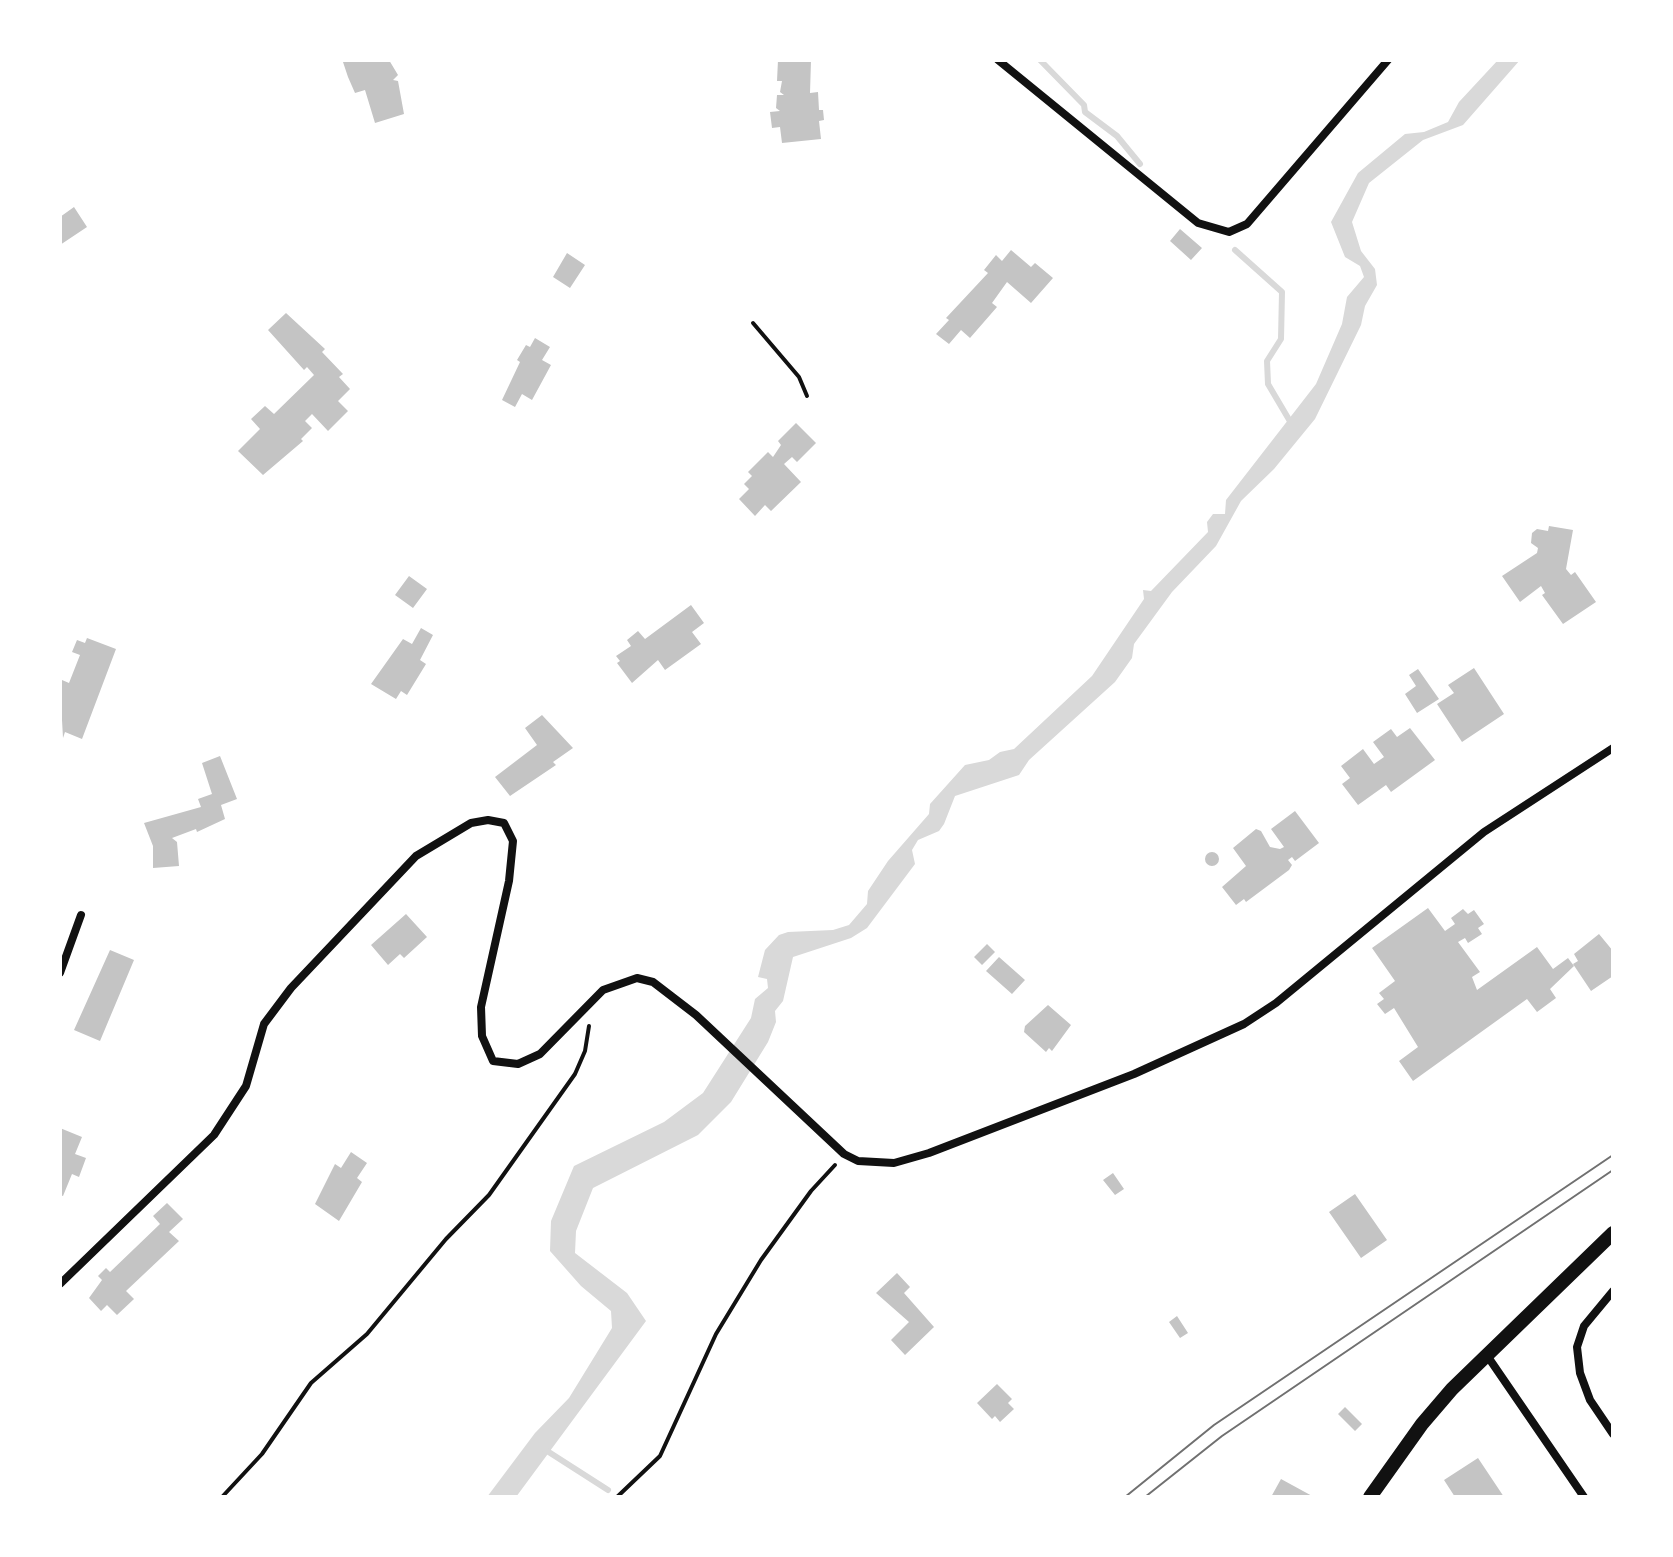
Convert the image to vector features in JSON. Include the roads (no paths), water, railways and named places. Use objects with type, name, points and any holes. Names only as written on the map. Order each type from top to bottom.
[{"type":"main road","points":[[1370,1497],[1422,1424],[1486,1354],[1613,1233]]},
{"type":"street","points":[[998,60],[1198,223],[1229,232],[1247,224],[1388,60]]},
{"type":"street","points":[[60,1284],[214,1135],[246,1086],[264,1024],[291,988],[416,856],[471,823],[488,820],[504,823],[513,841],[509,881],[481,1007],[482,1036],[493,1061],[518,1064],[540,1054],[585,1004],[603,990],[637,978],[653,982],[696,1015],[844,1154],[874,1163],[894,1163],[929,1153],[1134,1074],[1244,1024],[1276,1003],[1484,832],[1613,748]]},
{"type":"street","points":[[60,973],[81,915]]},
{"type":"street","points":[[1613,1291],[1584,1326],[1577,1347],[1580,1373],[1590,1400],[1613,1434]]},
{"type":"street","points":[[1486,1354],[1584,1497]]},
{"type":"waterway","points":[[1040,60],[1084,105],[1085,112],[1117,136],[1140,164]]},
{"type":"waterway","points":[[1235,250],[1282,292],[1281,339],[1267,361],[1268,384],[1291,423]]},
{"type":"waterway","points":[[544,1449],[608,1490]]},
{"type":"tram line","points":[[1125,1497],[1214,1425],[1613,1155]]},
{"type":"tram line","points":[[1145,1497],[1222,1436],[1613,1170]]}]
